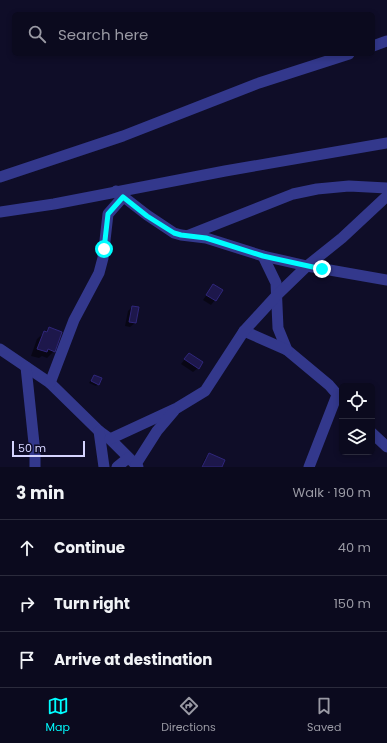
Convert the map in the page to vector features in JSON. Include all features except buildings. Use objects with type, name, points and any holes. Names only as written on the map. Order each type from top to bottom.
[{"type":"street","points":[[375,45],[387,41]]},
{"type":"street","points":[[0,176],[123,136],[259,84],[343,56]]},
{"type":"street","points":[[0,212],[119,194],[225,171],[387,144]]},
{"type":"street","points":[[188,235],[293,194],[317,189],[349,186],[387,188]]},
{"type":"street","points":[[119,194],[147,216],[174,233],[206,238],[263,256],[307,266],[387,280]]},
{"type":"street","points":[[50,383],[74,320],[99,274],[103,258],[108,214],[119,194]]},
{"type":"street","points":[[110,439],[177,408],[207,389],[244,331],[307,266],[342,238],[387,196]]},
{"type":"street","points":[[263,256],[276,284],[278,295],[278,328],[287,350]]},
{"type":"street","points":[[244,331],[287,350],[329,385],[339,397]]},
{"type":"street","points":[[0,349],[50,383],[98,431],[110,439],[134,463]]},
{"type":"street","points":[[26,367],[36,453],[35,467]]},
{"type":"street","points":[[309,467],[339,400]]},
{"type":"street","points":[[117,467],[134,463],[157,431],[177,408]]},
{"type":"street","points":[[98,431],[104,467]]},
{"type":"street","points":[[375,436],[387,447]]},
{"type":"route","points":[[104,249],[108,214],[123,197],[147,216],[174,233],[206,238],[263,256],[322,269]]}]
